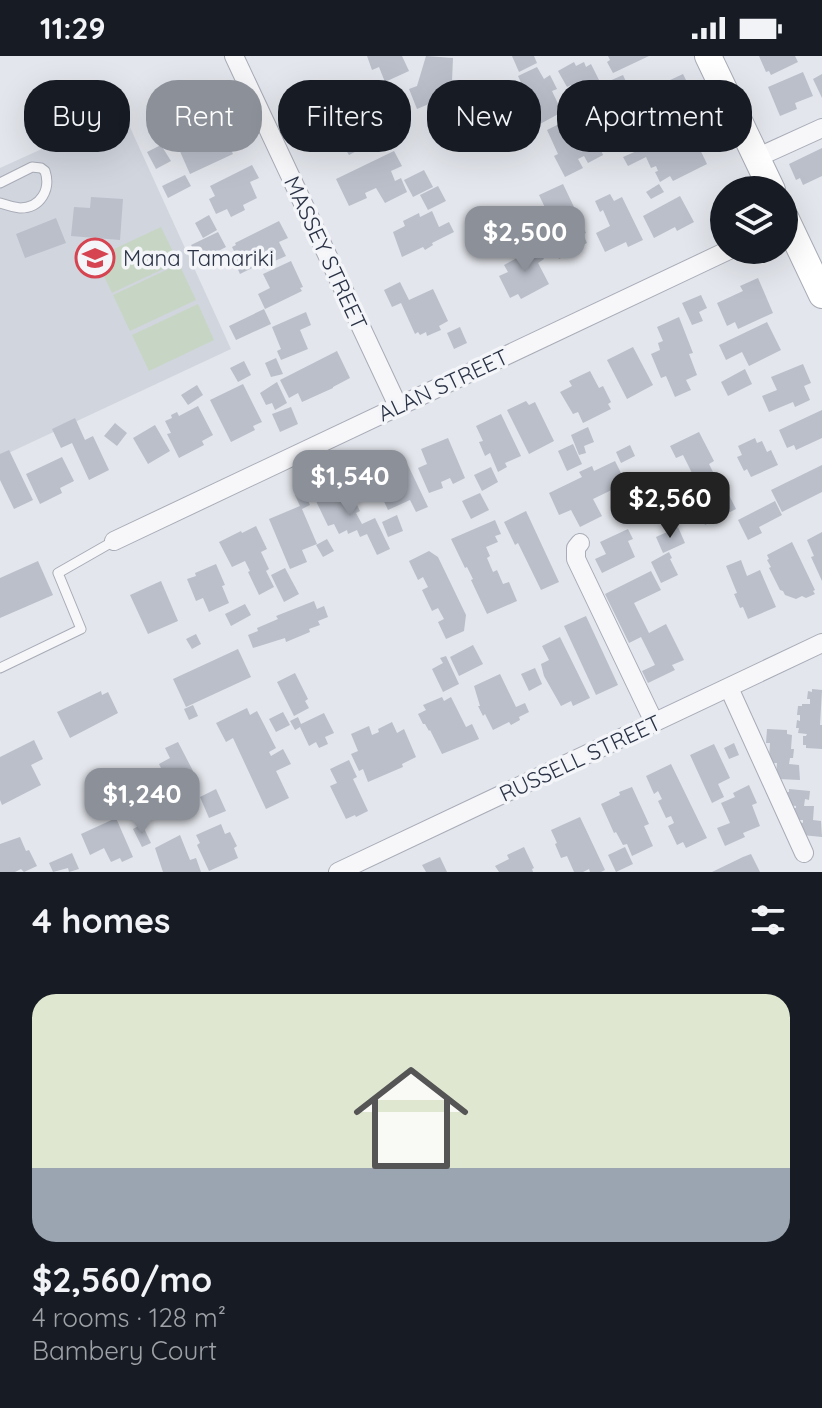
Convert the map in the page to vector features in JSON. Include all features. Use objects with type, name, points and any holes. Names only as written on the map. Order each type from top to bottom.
[{"type":"main road","points":[[708,56],[765,176]]},
{"type":"main road","points":[[798,246],[822,295]]},
{"type":"street","name":"MASSEY STREET","points":[[234,56],[398,406]]},
{"type":"street","points":[[756,158],[822,128]]},
{"type":"street","name":"ALAN STREET","points":[[114,541],[710,259]]},
{"type":"street","points":[[580,543],[576,548],[576,559],[654,722]]},
{"type":"street","name":"RUSSELL STREET","points":[[338,872],[822,643]]},
{"type":"street","points":[[729,688],[804,853]]},
{"type":"lane","points":[[0,183],[32,167],[41,168],[47,175],[45,193],[35,204],[17,208],[0,203]]},
{"type":"lane","points":[[0,668],[81,629],[58,573],[114,541]]},
{"type":"shaded area","name":"Mana Tamariki","points":[[130,127],[231,349],[0,457],[0,168],[35,152],[130,152]]},
{"type":"green space","points":[[161,227],[178,262],[112,293],[95,258]]},
{"type":"green space","points":[[179,264],[196,300],[130,331],[113,295]]},
{"type":"green space","points":[[198,304],[214,340],[149,371],[132,335]]},
{"type":"building","points":[[367,56],[402,56],[409,71],[384,80],[379,67],[372,70]]},
{"type":"building","points":[[426,56],[453,58],[452,80],[427,80],[427,105],[417,109],[411,88],[417,86]]},
{"type":"building","points":[[512,56],[534,56],[537,63],[519,72]]},
{"type":"building","points":[[608,56],[649,56],[613,73],[607,62],[610,60]]},
{"type":"building","points":[[759,56],[795,56],[798,62],[771,75],[769,71],[766,72]]},
{"type":"building","points":[[574,62],[576,66],[584,62],[586,67],[591,64],[599,80],[563,80],[558,71]]},
{"type":"building","points":[[537,67],[544,79],[550,75],[557,89],[552,91],[557,102],[557,115],[541,123],[541,80],[520,80],[518,76]]},
{"type":"building","points":[[803,72],[813,96],[795,103],[797,109],[780,116],[768,87]]},
{"type":"building","points":[[683,74],[686,80],[670,80]]},
{"type":"building","points":[[822,74],[822,98],[813,79]]},
{"type":"building","points":[[557,125],[557,152],[547,130]]},
{"type":"building","points":[[822,148],[822,176],[803,185],[789,164]]},
{"type":"building","points":[[147,152],[165,152],[171,161],[156,169]]},
{"type":"building","points":[[180,152],[232,152],[233,154],[190,174]]},
{"type":"building","points":[[395,152],[402,166],[391,171],[395,181],[401,178],[407,192],[385,203],[376,188],[365,193],[367,198],[349,206],[336,179]]},
{"type":"building","points":[[602,152],[603,155],[588,163],[584,156],[578,159],[583,168],[565,177],[554,156]]},
{"type":"building","points":[[634,152],[701,152],[707,164],[673,181],[670,176],[660,182],[655,172],[658,171],[656,166],[651,168],[646,157],[628,166],[623,157]]},
{"type":"building","points":[[252,165],[259,178],[250,182],[257,198],[243,205],[245,210],[231,217],[227,209],[216,214],[209,199],[215,196],[210,186]]},
{"type":"building","points":[[424,170],[433,187],[413,197],[404,180]]},
{"type":"building","points":[[185,175],[191,186],[168,198],[162,186]]},
{"type":"building","points":[[563,184],[574,207],[571,209],[574,216],[577,215],[586,233],[583,234],[587,243],[559,259],[545,230],[559,224],[555,216],[550,218],[539,195]]},
{"type":"building","points":[[659,184],[664,192],[651,199],[646,192]]},
{"type":"building","points":[[438,186],[446,201],[428,210],[420,195]]},
{"type":"building","points":[[610,194],[614,201],[622,197],[643,240],[628,247],[626,242],[605,252],[596,233],[610,226],[595,201]]},
{"type":"building","points":[[680,196],[694,222],[677,231],[675,227],[654,238],[643,216]]},
{"type":"building","points":[[91,197],[123,199],[120,240],[71,236],[74,207],[90,208]]},
{"type":"building","points":[[432,211],[439,227],[449,222],[454,232],[425,250],[423,247],[402,257],[393,232],[405,226],[403,221]]},
{"type":"building","points":[[209,215],[217,230],[203,238],[195,223]]},
{"type":"building","points":[[56,218],[66,243],[25,258],[16,234]]},
{"type":"building","points":[[279,221],[288,238],[279,242],[286,256],[268,264],[266,261],[240,274],[233,259],[237,257],[232,247]]},
{"type":"building","points":[[218,232],[226,247],[203,259],[198,248],[194,250],[191,245]]},
{"type":"building","points":[[535,242],[544,259],[538,263],[549,284],[521,299],[518,294],[510,298],[499,276],[508,272],[504,265],[519,257],[523,262],[530,258],[525,248]]},
{"type":"building","points":[[291,261],[302,291],[265,309],[258,294],[270,288],[263,274]]},
{"type":"building","points":[[758,278],[773,313],[738,329],[735,322],[727,326],[717,303],[743,291],[740,286]]},
{"type":"building","points":[[400,282],[409,300],[433,289],[448,321],[439,326],[441,330],[427,336],[426,332],[415,334],[401,303],[392,307],[384,290]]},
{"type":"building","points":[[701,295],[707,308],[699,312],[703,321],[692,325],[682,303]]},
{"type":"building","points":[[264,309],[271,324],[236,340],[229,326]]},
{"type":"building","points":[[306,312],[311,325],[300,330],[308,349],[281,360],[277,351],[281,349],[272,327]]},
{"type":"building","points":[[679,317],[693,353],[689,354],[697,375],[686,380],[691,390],[675,397],[666,376],[661,378],[651,354],[660,350],[658,343],[663,341],[657,327]]},
{"type":"building","points":[[767,322],[781,350],[749,366],[742,352],[726,360],[719,345]]},
{"type":"building","points":[[460,327],[467,343],[454,349],[447,333]]},
{"type":"building","points":[[633,347],[653,385],[627,399],[607,360]]},
{"type":"building","points":[[337,351],[350,378],[302,402],[298,393],[289,398],[280,380]]},
{"type":"building","points":[[276,358],[283,374],[271,377],[265,363]]},
{"type":"building","points":[[244,361],[251,375],[238,382],[230,368]]},
{"type":"building","points":[[803,364],[811,383],[804,386],[810,400],[795,407],[793,402],[769,412],[762,396],[777,390],[771,377]]},
{"type":"building","points":[[745,369],[752,384],[728,396],[721,382]]},
{"type":"building","points":[[590,371],[599,388],[603,386],[611,409],[583,423],[578,412],[573,414],[560,392],[572,386],[569,381]]},
{"type":"building","points":[[277,382],[287,403],[275,410],[272,403],[266,405],[260,393]]},
{"type":"building","points":[[243,384],[262,422],[253,426],[255,430],[231,442],[210,400]]},
{"type":"building","points":[[197,385],[203,395],[188,405],[181,395]]},
{"type":"building","points":[[526,401],[529,405],[535,402],[554,441],[529,454],[507,410]]},
{"type":"building","points":[[198,406],[213,435],[202,441],[204,445],[179,458],[167,434],[171,433],[165,421],[177,412],[179,416]]},
{"type":"building","points":[[291,407],[298,424],[280,432],[272,414]]},
{"type":"building","points":[[822,410],[822,438],[796,450],[794,445],[787,448],[779,430]]},
{"type":"building","points":[[501,414],[521,456],[505,463],[507,467],[498,472],[490,453],[485,456],[476,426]]},
{"type":"building","points":[[75,418],[85,440],[93,436],[109,470],[89,480],[72,443],[61,448],[52,429]]},
{"type":"building","points":[[115,423],[127,433],[117,446],[104,436]]},
{"type":"building","points":[[155,425],[170,451],[148,464],[133,438]]},
{"type":"building","points":[[588,427],[594,442],[584,446],[586,453],[579,455],[571,435]]},
{"type":"building","points":[[699,432],[714,461],[709,464],[736,509],[705,525],[697,509],[703,506],[694,487],[698,485],[683,455],[676,458],[670,446]]},
{"type":"building","points":[[448,438],[465,478],[453,484],[450,478],[441,482],[443,488],[429,493],[418,468],[427,464],[421,449]]},
{"type":"building","points":[[755,438],[757,443],[762,441],[767,452],[771,450],[778,465],[751,477],[737,457],[742,455],[738,446]]},
{"type":"building","points":[[573,444],[582,464],[567,471],[558,451]]},
{"type":"building","points":[[630,445],[635,456],[621,463],[616,452]]},
{"type":"building","points":[[9,450],[33,500],[14,509],[0,480],[0,454]]},
{"type":"building","points":[[62,457],[74,481],[60,488],[62,493],[40,504],[26,474]]},
{"type":"building","points":[[405,459],[428,507],[416,512],[410,500],[388,510],[381,495],[378,496],[372,475]]},
{"type":"building","points":[[615,461],[626,483],[593,499],[602,516],[580,527],[571,510],[559,515],[549,493],[582,477],[579,472],[592,466],[594,471]]},
{"type":"building","points":[[822,465],[822,492],[782,512],[771,490]]},
{"type":"building","points":[[491,467],[498,482],[482,491],[474,475]]},
{"type":"building","points":[[348,487],[360,511],[356,513],[362,524],[375,518],[390,549],[377,555],[367,534],[360,537],[357,530],[348,534],[347,530],[339,534],[334,524],[328,526],[315,499]]},
{"type":"building","points":[[304,491],[310,505],[302,509],[317,544],[302,550],[307,562],[290,569],[269,519],[300,506],[295,495]]},
{"type":"building","points":[[480,493],[489,510],[471,519],[462,501]]},
{"type":"building","points":[[775,501],[782,515],[759,527],[762,533],[748,540],[738,520]]},
{"type":"building","points":[[526,511],[559,582],[541,590],[504,522]]},
{"type":"building","points":[[397,515],[403,531],[388,537],[382,522]]},
{"type":"building","points":[[495,520],[501,534],[495,536],[498,542],[486,547],[490,556],[487,558],[503,584],[509,582],[517,601],[487,614],[473,579],[451,539]]},
{"type":"building","points":[[256,526],[267,549],[261,552],[274,587],[259,595],[245,561],[232,567],[219,542]]},
{"type":"building","points":[[678,527],[685,543],[663,553],[656,537]]},
{"type":"building","points":[[628,529],[633,539],[628,541],[635,557],[602,573],[595,559],[606,554],[600,542]]},
{"type":"building","points":[[822,532],[822,581],[807,540]]},
{"type":"building","points":[[327,539],[334,551],[323,557],[316,545]]},
{"type":"building","points":[[792,542],[815,590],[815,594],[806,598],[796,599],[785,595],[767,560],[767,555]]},
{"type":"building","points":[[429,551],[438,557],[466,615],[464,631],[446,639],[438,622],[444,619],[438,608],[432,611],[422,590],[428,587],[423,577],[418,580],[409,561]]},
{"type":"building","points":[[669,552],[678,575],[661,583],[651,562]]},
{"type":"building","points":[[741,560],[747,576],[760,570],[776,607],[748,619],[734,594],[737,593],[726,566]]},
{"type":"building","points":[[38,561],[53,595],[0,618],[0,578]]},
{"type":"building","points":[[216,564],[229,603],[209,612],[203,598],[196,601],[187,579]]},
{"type":"building","points":[[285,568],[299,594],[284,602],[271,575]]},
{"type":"building","points":[[651,571],[661,590],[634,603],[649,633],[666,624],[684,660],[672,665],[675,670],[648,683],[642,671],[655,665],[641,637],[629,643],[605,594]]},
{"type":"building","points":[[161,581],[178,621],[148,634],[130,595]]},
{"type":"building","points":[[314,601],[317,609],[324,606],[328,617],[318,621],[320,625],[286,642],[285,638],[253,648],[248,635],[258,631],[257,628],[278,619],[276,616]]},
{"type":"building","points":[[245,604],[251,615],[231,626],[225,614]]},
{"type":"building","points":[[586,616],[618,685],[596,695],[564,626]]},
{"type":"building","points":[[196,634],[201,644],[192,649],[186,639]]},
{"type":"building","points":[[560,637],[590,698],[573,706],[571,701],[561,706],[544,676],[541,664],[549,660],[542,646]]},
{"type":"building","points":[[473,645],[483,664],[459,676],[450,657]]},
{"type":"building","points":[[238,649],[251,677],[186,707],[173,679]]},
{"type":"building","points":[[446,656],[459,684],[443,692],[432,669],[443,663],[440,658]]},
{"type":"building","points":[[535,668],[542,684],[529,691],[521,674]]},
{"type":"building","points":[[295,673],[308,699],[305,701],[309,708],[294,716],[277,682]]},
{"type":"building","points":[[500,674],[516,707],[525,703],[529,712],[511,725],[509,722],[493,730],[478,706],[474,686]]},
{"type":"building","points":[[812,689],[822,690],[822,749],[806,748],[803,736],[807,734],[798,733],[799,728],[796,728],[797,720],[800,721],[798,706],[810,704],[808,691],[812,692]]},
{"type":"building","points":[[101,691],[102,695],[108,692],[118,713],[70,738],[57,712]]},
{"type":"building","points":[[442,697],[444,701],[451,697],[466,727],[472,724],[479,739],[442,754],[418,714],[426,710],[423,705]]},
{"type":"building","points":[[193,705],[198,716],[189,720],[184,709]]},
{"type":"building","points":[[247,708],[250,715],[257,711],[276,748],[269,752],[271,756],[283,749],[291,764],[276,771],[289,798],[266,809],[233,738],[226,742],[216,723]]},
{"type":"building","points":[[283,712],[290,725],[276,732],[269,719]]},
{"type":"building","points":[[324,713],[334,733],[325,737],[328,744],[319,748],[316,742],[309,746],[300,727],[295,730],[290,721],[298,717],[301,724]]},
{"type":"building","points":[[392,722],[397,733],[404,729],[416,757],[402,764],[403,767],[368,782],[363,769],[359,771],[351,754],[358,751],[351,734],[369,726],[372,735]]},
{"type":"building","points":[[767,729],[787,730],[787,734],[792,735],[791,749],[794,749],[789,764],[799,765],[800,780],[779,779],[776,776],[777,763],[769,759]]},
{"type":"building","points":[[34,740],[43,759],[31,765],[41,785],[2,805],[0,757]]},
{"type":"building","points":[[178,742],[193,771],[187,774],[192,783],[177,791],[159,764],[170,758],[165,748]]},
{"type":"building","points":[[734,743],[739,755],[729,759],[724,748]]},
{"type":"building","points":[[714,744],[730,778],[718,784],[724,797],[712,803],[690,755]]},
{"type":"building","points":[[349,760],[357,777],[353,779],[368,811],[346,819],[330,786],[337,783],[330,769]]},
{"type":"building","points":[[671,764],[707,838],[686,848],[683,842],[677,845],[668,826],[674,823],[671,816],[666,818],[658,801],[662,799],[658,791],[654,794],[646,776]]},
{"type":"building","points":[[749,785],[757,803],[752,805],[760,826],[725,846],[717,828],[730,823],[721,803],[735,797],[733,793]]},
{"type":"building","points":[[632,787],[649,824],[644,826],[653,846],[632,856],[627,844],[623,845],[614,833],[601,804]]},
{"type":"building","points":[[216,789],[226,811],[209,818],[200,797]]},
{"type":"building","points":[[789,789],[810,791],[809,800],[805,799],[804,806],[814,806],[813,820],[821,821],[822,837],[802,835],[800,822],[803,823],[803,820],[795,820],[793,808],[796,806],[787,805],[786,792]]},
{"type":"building","points":[[580,817],[605,870],[601,872],[590,872],[589,869],[574,872],[567,856],[561,858],[555,844],[551,830]]},
{"type":"building","points":[[116,818],[133,857],[122,862],[120,858],[111,862],[104,848],[90,855],[81,834]]},
{"type":"building","points":[[142,824],[151,843],[142,847],[133,829]]},
{"type":"building","points":[[221,824],[225,834],[230,832],[237,846],[234,848],[238,858],[209,871],[197,845],[200,843],[196,835]]},
{"type":"building","points":[[180,835],[190,860],[196,858],[201,872],[163,872],[155,848]]},
{"type":"building","points":[[20,837],[37,866],[24,872],[21,869],[0,872],[0,844]]},
{"type":"building","points":[[524,847],[533,872],[499,872],[495,866],[509,859],[507,855]]},
{"type":"building","points":[[625,847],[633,864],[616,872],[608,855]]},
{"type":"building","points":[[72,853],[79,869],[53,872],[49,863]]},
{"type":"building","points":[[751,854],[760,872],[712,872],[743,857]]},
{"type":"building","points":[[440,857],[447,872],[426,872],[422,865]]},
{"type":"place","name":"Mana Tamariki","points":[[95,258]]}]
